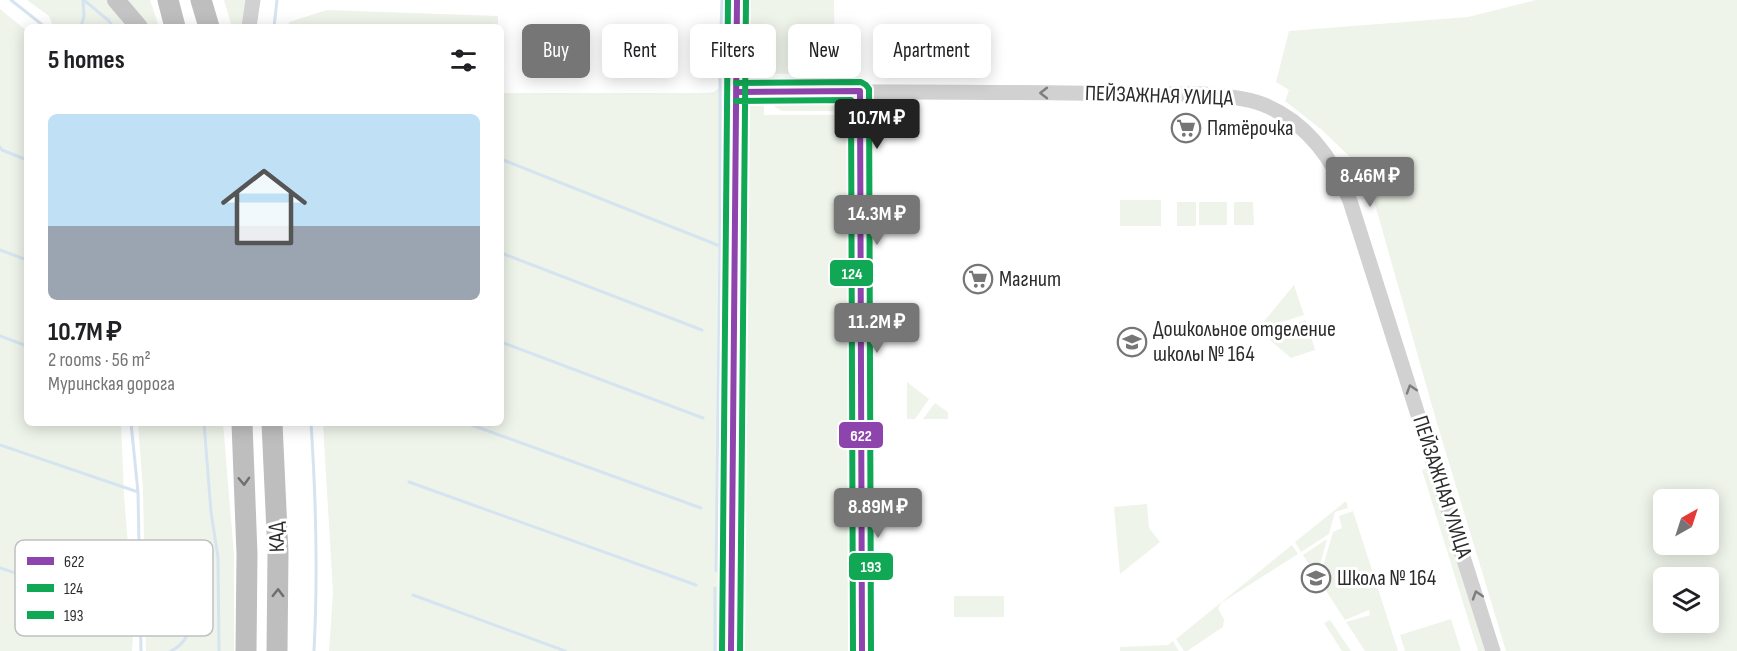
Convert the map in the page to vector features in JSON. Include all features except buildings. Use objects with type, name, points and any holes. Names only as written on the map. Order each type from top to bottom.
[{"type":"highway","points":[[168,0],[174,24]]},
{"type":"highway","points":[[201,0],[208,24]]},
{"type":"highway","name":"КАД","points":[[242,426],[247,554],[246,651]]},
{"type":"highway","name":"КАД","points":[[272,426],[278,554],[277,651]]},
{"type":"main road","points":[[116,0],[136,24]]},
{"type":"street","points":[[249,24],[253,0]]},
{"type":"street","points":[[731,651],[737,0]]},
{"type":"street","points":[[860,91],[862,651]]},
{"type":"street","name":"ПЕЙЗАЖНАЯ УЛИЦА","points":[[736,92],[1202,94],[1238,98],[1262,104],[1296,123],[1314,139],[1330,159],[1350,201],[1493,651]]},
{"type":"shaded area","points":[[27,0],[108,0],[128,24],[52,24],[49,16]]},
{"type":"shaded area","points":[[128,0],[150,0],[158,24],[146,24]]},
{"type":"shaded area","points":[[224,0],[247,0],[243,24],[231,24]]},
{"type":"shaded area","points":[[746,0],[834,0],[834,24],[788,24],[788,74],[776,74],[776,24],[745,24]]},
{"type":"shaded area","points":[[1536,0],[1737,0],[1737,651],[1506,651],[1436,420],[1371,190],[1351,158],[1322,130],[1285,101],[1289,90],[1276,82],[1289,31],[1468,17]]},
{"type":"shaded area","points":[[0,9],[24,29],[24,426],[121,426],[128,540],[15,540],[15,636],[133,636],[132,651],[0,651]]},
{"type":"shaded area","points":[[327,10],[498,16],[498,24],[289,24]]},
{"type":"shaded area","points":[[727,81],[732,81],[720,651],[329,651],[333,593],[323,426],[504,426],[504,93],[714,92]]},
{"type":"shaded area","points":[[774,99],[835,99],[845,103],[852,111],[782,111],[775,107]]},
{"type":"shaded area","points":[[764,100],[764,115],[837,115],[843,121],[843,125],[853,125],[854,651],[739,651],[743,123],[750,105]]},
{"type":"shaded area","points":[[1120,200],[1161,200],[1161,226],[1120,226]]},
{"type":"shaded area","points":[[1177,202],[1196,202],[1196,226],[1177,226]]},
{"type":"shaded area","points":[[1199,202],[1227,202],[1227,225],[1199,225]]},
{"type":"shaded area","points":[[1234,202],[1253,202],[1254,225],[1234,225]]},
{"type":"shaded area","points":[[1294,285],[1304,315],[1263,328],[1261,325]]},
{"type":"shaded area","points":[[1306,320],[1315,350],[1291,358],[1271,341],[1268,332]]},
{"type":"shaded area","points":[[907,382],[929,399],[915,419],[907,419]]},
{"type":"shaded area","points":[[873,385],[874,484],[868,479],[868,425]]},
{"type":"shaded area","points":[[935,403],[948,412],[948,419],[923,419]]},
{"type":"shaded area","points":[[138,426],[223,426],[234,555],[234,651],[146,651],[146,636],[213,636],[213,540],[144,540]]},
{"type":"shaded area","points":[[1430,468],[1487,651],[1478,651],[1422,470]]},
{"type":"shaded area","points":[[874,496],[875,651],[869,651],[868,500]]},
{"type":"shaded area","points":[[1346,501],[1348,508],[1335,512],[1329,534],[1301,552],[1295,542]]},
{"type":"shaded area","points":[[1147,504],[1149,528],[1160,542],[1120,574],[1114,507]]},
{"type":"shaded area","points":[[1353,511],[1398,651],[1365,651],[1346,622],[1370,615],[1369,610],[1345,620],[1319,580],[1333,532],[1342,528],[1339,516]]},
{"type":"shaded area","points":[[1327,539],[1317,576],[1303,555]]},
{"type":"shaded area","points":[[1292,545],[1298,554],[1221,603],[1218,609],[1224,619],[1223,627],[1184,651],[1176,639]]},
{"type":"shaded area","points":[[954,596],[1004,596],[1004,617],[954,617]]},
{"type":"shaded area","points":[[1451,619],[1461,651],[1405,651],[1400,635]]},
{"type":"shaded area","points":[[1330,620],[1351,651],[1342,651],[1324,623]]},
{"type":"shaded area","points":[[1173,641],[1179,651],[1120,651],[1120,647],[1168,645]]},
{"type":"waterway","points":[[11,0],[41,24]]},
{"type":"waterway","points":[[82,24],[83,0]]},
{"type":"waterway","points":[[84,0],[111,24]]},
{"type":"waterway","points":[[274,24],[277,0]]},
{"type":"waterway","points":[[716,571],[722,0]]},
{"type":"waterway","points":[[0,147],[2,150],[24,159]]},
{"type":"waterway","points":[[504,160],[720,246]]},
{"type":"waterway","points":[[0,250],[24,259]]},
{"type":"waterway","points":[[504,254],[702,330]]},
{"type":"waterway","points":[[0,336],[24,345]]},
{"type":"waterway","points":[[504,343],[703,418]]},
{"type":"waterway","points":[[131,426],[138,492],[139,540]]},
{"type":"waterway","points":[[204,426],[211,512],[218,558],[219,651]]},
{"type":"waterway","points":[[311,426],[316,537],[314,651]]},
{"type":"waterway","points":[[474,426],[701,508]]},
{"type":"waterway","points":[[0,445],[138,492]]},
{"type":"waterway","points":[[409,482],[696,585]]},
{"type":"waterway","points":[[0,568],[15,573]]},
{"type":"waterway","points":[[715,588],[715,651]]},
{"type":"waterway","points":[[413,595],[565,651]]},
{"type":"waterway","points":[[141,636],[141,651]]},
{"type":"waterway","points":[[171,651],[187,636]]},
{"type":"transit line","name":"193","points":[[722,651],[728,0]]},
{"type":"transit line","name":"622","points":[[731,651],[737,0]]},
{"type":"transit line","name":"124","points":[[740,651],[746,0]]},
{"type":"transit line","name":"193","points":[[736,83],[861,82],[869,89],[871,651]]},
{"type":"transit line","name":"622","points":[[736,92],[860,91],[862,651]]},
{"type":"transit line","name":"124","points":[[736,101],[851,100],[853,651]]},
{"type":"place","name":"Пятёрочка","points":[[1186,128]]},
{"type":"place","name":"Магнит","points":[[978,279]]},
{"type":"place","name":"Дошкольное отделение школы № 164","points":[[1132,342]]},
{"type":"place","name":"Школа № 164","points":[[1316,578]]}]
